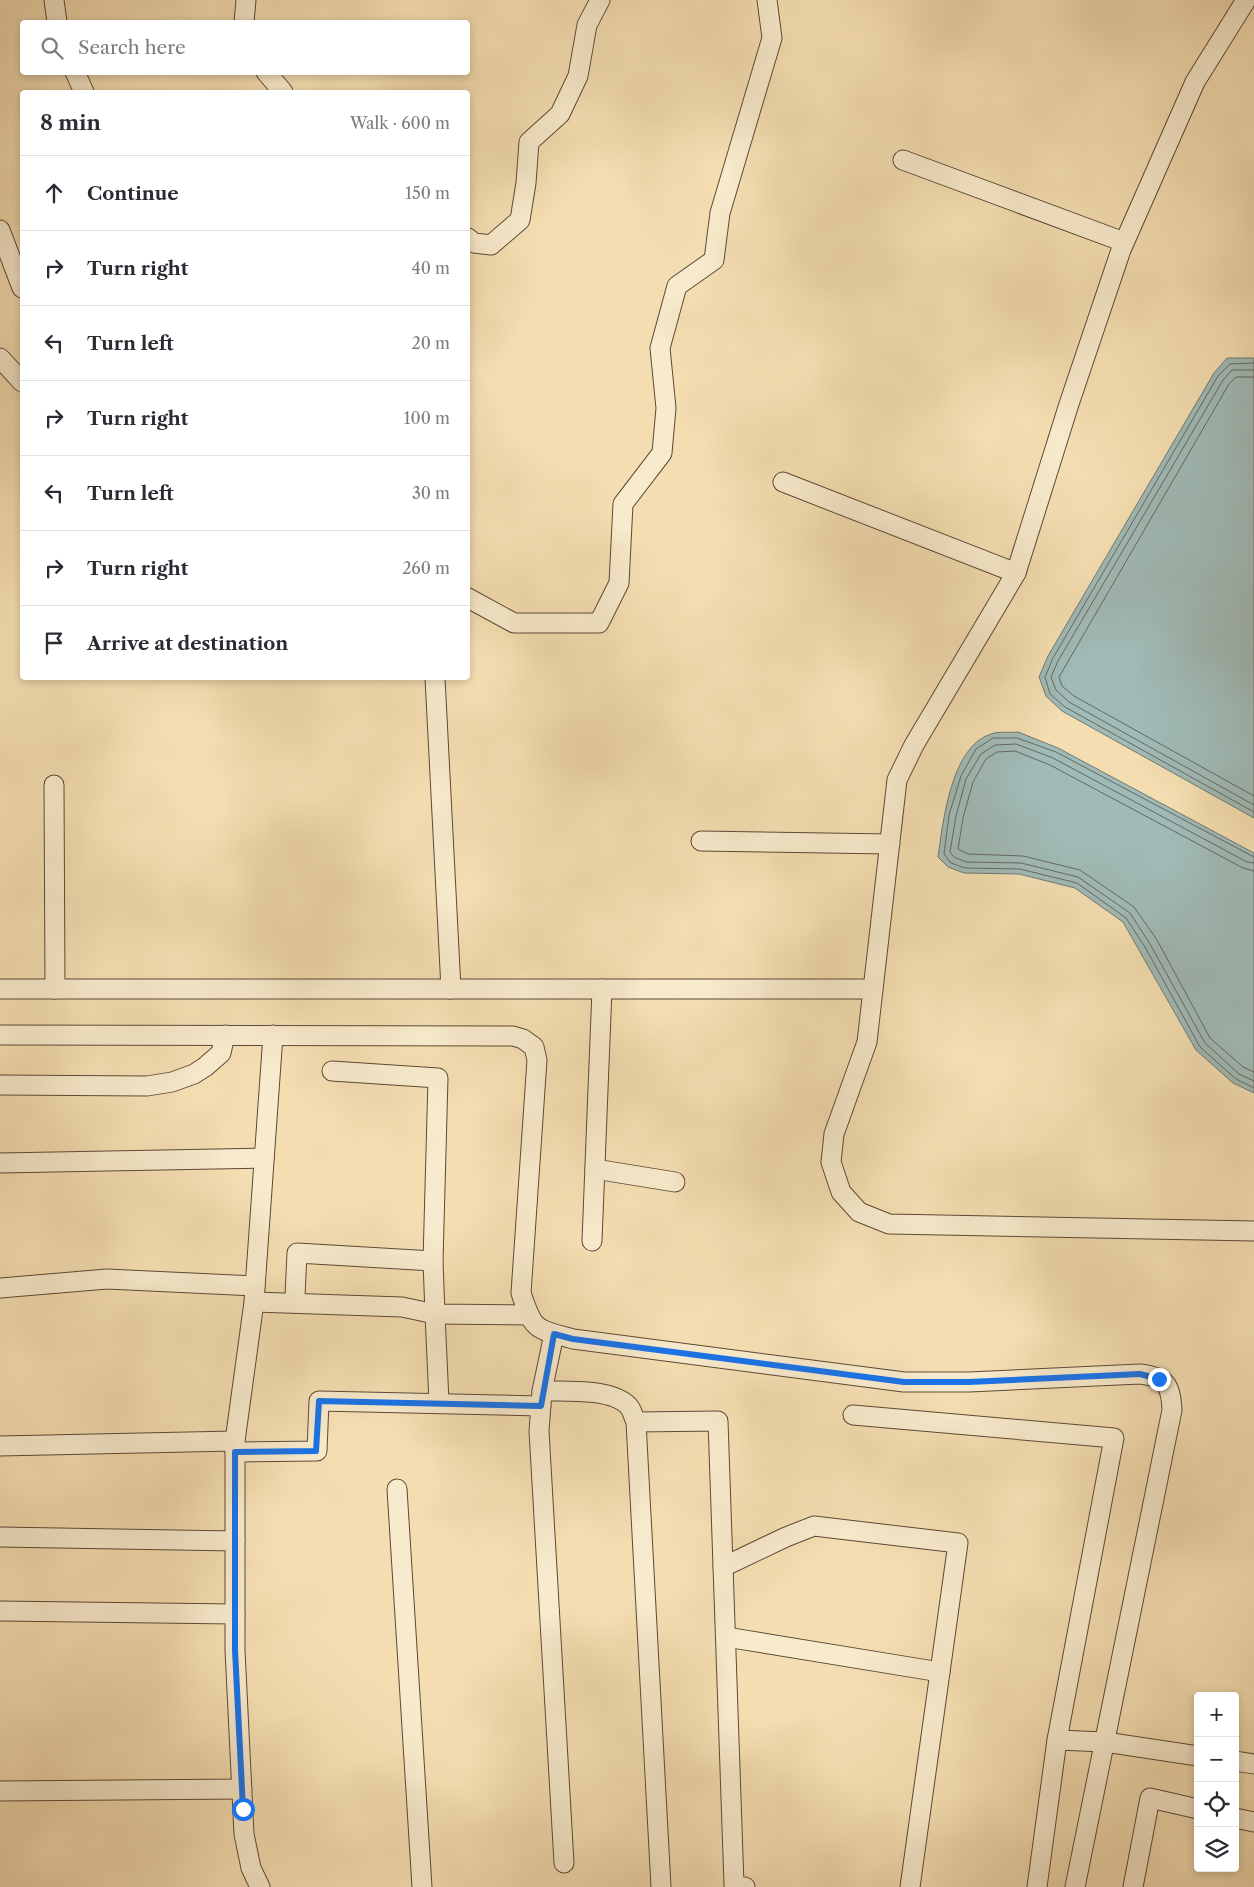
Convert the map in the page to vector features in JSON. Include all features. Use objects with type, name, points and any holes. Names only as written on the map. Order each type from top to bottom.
[{"type":"street","points":[[54,0],[58,20]]},
{"type":"street","points":[[244,20],[246,0]]},
{"type":"street","points":[[470,240],[474,243],[491,245],[520,220],[526,183],[529,142],[560,114],[578,76],[587,26],[600,0]]},
{"type":"street","points":[[470,599],[514,624],[600,624],[619,583],[623,504],[662,453],[666,408],[660,348],[677,286],[714,260],[720,213],[772,38],[767,0]]},
{"type":"street","points":[[1246,0],[1195,82],[1124,242],[1069,404],[1016,573],[914,745],[897,780],[867,1042],[834,1134],[831,1162],[841,1192],[859,1212],[889,1224],[1254,1231]]},
{"type":"street","points":[[76,75],[83,90]]},
{"type":"street","points":[[269,75],[281,90]]},
{"type":"street","points":[[903,160],[1124,242]]},
{"type":"street","points":[[0,230],[20,283]]},
{"type":"street","points":[[0,358],[20,380]]},
{"type":"street","points":[[783,482],[1016,573]]},
{"type":"street","points":[[435,680],[451,989]]},
{"type":"street","points":[[54,785],[55,989]]},
{"type":"street","points":[[700,841],[890,844]]},
{"type":"street","points":[[0,989],[873,989]]},
{"type":"street","points":[[592,1241],[602,989]]},
{"type":"street","points":[[0,1035],[513,1036],[523,1039],[534,1047],[537,1060],[521,1293],[530,1322],[544,1331],[573,1339],[904,1382],[969,1382],[1140,1374],[1151,1376],[1167,1385],[1171,1392],[1172,1410],[1075,1887]]},
{"type":"street","points":[[0,1085],[147,1086],[172,1082],[194,1074],[222,1053],[226,1035]]},
{"type":"street","points":[[253,1887],[244,1834],[242,1788],[235,1614],[235,1447],[255,1294],[273,1035]]},
{"type":"street","points":[[332,1071],[438,1078],[433,1261],[439,1402]]},
{"type":"street","points":[[0,1163],[264,1158]]},
{"type":"street","points":[[595,1168],[675,1182]]},
{"type":"street","points":[[295,1296],[297,1253],[433,1261]]},
{"type":"street","points":[[0,1288],[107,1279],[402,1308],[435,1314],[528,1315]]},
{"type":"street","points":[[554,1334],[541,1399],[539,1431],[564,1863]]},
{"type":"street","points":[[0,1446],[235,1447],[316,1451],[319,1401],[439,1402],[541,1399],[582,1390],[612,1396],[629,1406],[636,1422],[661,1887]]},
{"type":"street","points":[[853,1415],[1114,1438],[1057,1740],[1037,1887]]},
{"type":"street","points":[[636,1422],[718,1421],[734,1885],[745,1887]]},
{"type":"street","points":[[397,1488],[422,1887]]},
{"type":"street","points":[[723,1567],[814,1526],[958,1543],[910,1887]]},
{"type":"street","points":[[0,1537],[235,1542]]},
{"type":"street","points":[[0,1611],[235,1614]]},
{"type":"street","points":[[726,1637],[940,1672]]},
{"type":"street","points":[[1057,1740],[1105,1742],[1194,1755]]},
{"type":"street","points":[[1239,1762],[1254,1764]]},
{"type":"street","points":[[0,1791],[242,1788]]},
{"type":"street","points":[[1133,1887],[1150,1798],[1194,1808]]},
{"type":"street","points":[[1239,1819],[1254,1822]]},
{"type":"street","points":[[251,1868],[260,1887]]},
{"type":"water","points":[[1227,358],[1254,358],[1254,818],[1062,711],[1046,696],[1039,677],[1048,656],[1214,373]]},
{"type":"water","points":[[1018,732],[1058,748],[1254,853],[1254,1093],[1233,1083],[1196,1050],[1123,922],[1075,888],[1019,874],[964,873],[948,867],[938,857],[951,787],[967,753],[977,741],[991,734]]},
{"type":"route","points":[[243,1809],[235,1650],[235,1452],[316,1451],[319,1401],[439,1402],[541,1406],[542,1391],[554,1334],[573,1339],[904,1382],[969,1382],[1140,1374],[1159,1379]]}]
